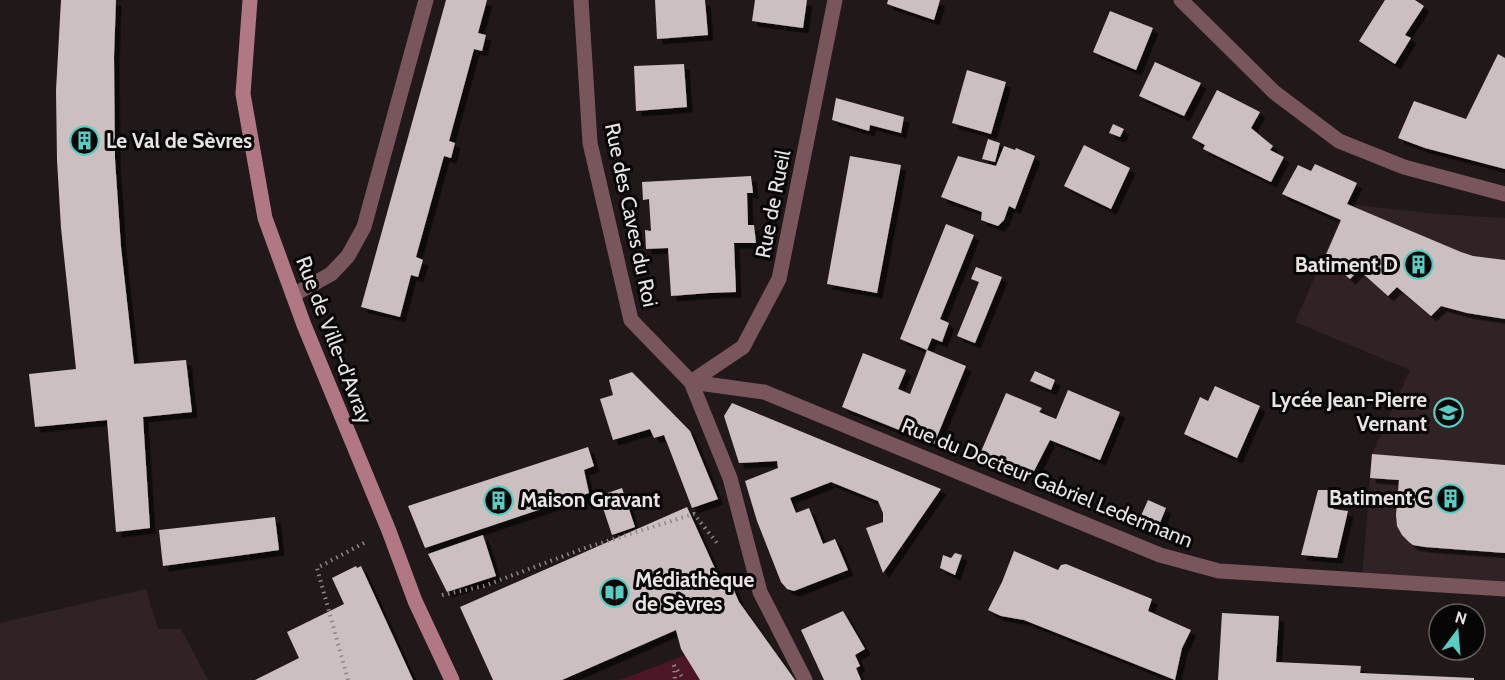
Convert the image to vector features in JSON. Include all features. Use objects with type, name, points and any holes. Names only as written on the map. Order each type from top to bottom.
[{"type":"main road","name":"Rue de Ville-d'Avray","points":[[250,0],[243,94],[265,218],[304,325],[389,531],[415,601],[452,680]]},
{"type":"street","points":[[293,295],[331,274],[348,255],[364,227],[426,0]]},
{"type":"street","name":"Rue des Caves du Roi","points":[[581,0],[590,143],[631,320],[691,382],[729,478],[760,592],[805,680]]},
{"type":"street","name":"Rue de Rueil","points":[[691,382],[743,347],[779,279],[835,0]]},
{"type":"street","points":[[1181,0],[1274,92],[1339,141],[1404,167],[1505,194]]},
{"type":"street","name":"Rue du Docteur Gabriel Ledermann","points":[[691,382],[764,392],[1160,555],[1219,571],[1505,589]]},
{"type":"path","points":[[415,601],[484,586],[585,548],[694,514],[720,547]]},
{"type":"path","points":[[348,680],[316,568],[389,531]]},
{"type":"path","points":[[675,680],[674,664],[684,680]]},
{"type":"shaded area","name":"Lycée Jean-Pierre Vernant","points":[[1347,204],[1437,214],[1505,218],[1505,589],[1362,580],[1372,454],[1410,370],[1295,322]]},
{"type":"shaded area","points":[[146,589],[158,629],[181,629],[208,680],[0,680],[0,623]]},
{"type":"shaded area","points":[[685,655],[700,680],[620,680]]},
{"type":"building","points":[[61,0],[116,0],[115,159],[121,247],[134,364],[186,360],[192,412],[143,417],[150,528],[116,532],[107,420],[35,427],[29,374],[76,369],[61,228],[57,160],[56,90]]},
{"type":"building","points":[[446,0],[487,0],[478,33],[486,35],[482,51],[474,49],[449,141],[455,143],[451,158],[444,156],[416,257],[423,260],[418,277],[411,275],[400,317],[361,307]]},
{"type":"building","points":[[655,0],[705,0],[708,35],[657,39]]},
{"type":"building","points":[[755,0],[807,0],[803,28],[752,21]]},
{"type":"building","points":[[888,0],[940,0],[934,20],[887,4]]},
{"type":"building","points":[[1385,0],[1415,0],[1424,6],[1405,35],[1411,38],[1395,64],[1359,41]]},
{"type":"building","points":[[1110,11],[1153,28],[1136,70],[1093,52]]},
{"type":"building","points":[[1498,54],[1505,58],[1505,169],[1425,148],[1398,138],[1414,101],[1466,119]]},
{"type":"building","points":[[1155,62],[1201,83],[1184,116],[1139,96]]},
{"type":"building","points":[[684,64],[687,107],[636,111],[634,66]]},
{"type":"building","points":[[967,70],[1006,82],[991,134],[952,123]]},
{"type":"building","points":[[1217,90],[1260,112],[1251,128],[1273,146],[1270,150],[1284,157],[1271,182],[1203,149],[1205,145],[1192,138]]},
{"type":"building","points":[[836,98],[904,117],[901,133],[870,125],[869,131],[832,120]]},
{"type":"building","points":[[1113,124],[1124,129],[1120,137],[1109,133]]},
{"type":"building","points":[[988,139],[1000,143],[995,162],[982,159]]},
{"type":"building","points":[[1084,145],[1130,168],[1111,209],[1064,186]]},
{"type":"building","points":[[1004,146],[1035,156],[1015,209],[1009,206],[1004,220],[998,226],[981,220],[982,212],[941,197],[958,156],[996,166]]},
{"type":"building","points":[[850,156],[901,165],[877,293],[827,284]]},
{"type":"building","name":"Batiment D","points":[[1315,164],[1357,183],[1347,204],[1461,252],[1505,260],[1505,319],[1441,306],[1431,316],[1397,287],[1388,296],[1359,270],[1350,279],[1325,257],[1341,220],[1282,194],[1298,165],[1311,171]]},
{"type":"building","points":[[751,176],[753,193],[747,193],[748,225],[754,225],[756,243],[734,243],[736,292],[671,296],[668,248],[646,249],[645,230],[651,231],[649,199],[643,200],[642,182]]},
{"type":"building","points":[[946,224],[974,235],[940,319],[949,323],[942,342],[932,338],[927,350],[900,339]]},
{"type":"building","points":[[976,267],[1002,277],[975,343],[957,336],[979,282],[971,279]]},
{"type":"building","points":[[927,350],[966,366],[934,444],[842,407],[863,353],[906,370],[898,389],[910,394]]},
{"type":"building","points":[[1035,371],[1055,380],[1051,390],[1030,381]]},
{"type":"building","points":[[632,372],[690,431],[718,499],[692,508],[664,435],[654,438],[650,429],[613,440],[600,399],[613,395],[609,380]]},
{"type":"building","points":[[1215,386],[1260,406],[1237,458],[1184,434],[1200,397],[1208,401]]},
{"type":"building","points":[[1068,390],[1120,412],[1100,460],[1050,440],[1033,473],[1014,465],[1009,474],[977,461],[1006,393],[1042,408],[1039,412],[1056,419]]},
{"type":"building","points":[[732,403],[941,489],[883,573],[866,528],[883,522],[883,513],[878,501],[831,482],[790,498],[796,513],[809,508],[823,544],[835,539],[848,570],[794,591],[787,589],[781,582],[757,521],[745,481],[778,468],[777,461],[739,463],[724,416]]},
{"type":"building","name":"Maison Gravant","points":[[588,447],[594,466],[584,470],[589,493],[425,548],[408,506]]},
{"type":"building","name":"Batiment C","points":[[1372,454],[1505,465],[1505,553],[1413,545],[1402,535],[1397,526],[1399,480],[1370,478]]},
{"type":"building","points":[[622,488],[635,527],[612,535],[599,496]]},
{"type":"building","points":[[1318,490],[1338,490],[1333,509],[1348,511],[1337,558],[1301,555]]},
{"type":"building","points":[[1148,500],[1166,508],[1159,525],[1140,518]]},
{"type":"building","name":"Médiathèque de Sèvres","points":[[687,507],[721,582],[729,579],[739,602],[795,680],[700,680],[681,649],[676,630],[562,680],[493,680],[460,607]]},
{"type":"building","points":[[275,517],[279,550],[163,566],[159,530]]},
{"type":"building","points":[[483,535],[496,576],[447,592],[428,554]]},
{"type":"building","points":[[1014,551],[1058,570],[1061,565],[1066,564],[1152,599],[1148,611],[1191,630],[1182,648],[1175,680],[1024,620],[1001,616],[988,610]]},
{"type":"building","points":[[955,553],[962,555],[955,575],[940,568],[943,555],[951,558]]},
{"type":"building","points":[[356,566],[357,568],[361,566],[413,680],[255,680],[299,658],[287,632],[344,604],[332,578]]},
{"type":"building","points":[[843,611],[865,649],[855,655],[860,666],[856,668],[861,680],[824,680],[801,630]]},
{"type":"building","points":[[1222,613],[1279,616],[1276,662],[1361,666],[1360,673],[1474,678],[1474,680],[1218,680]]},
{"type":"place","name":"Le Val de Sèvres","points":[[85,141]]},
{"type":"place","name":"Batiment D","points":[[1419,265]]},
{"type":"place","name":"Lycée Jean-Pierre Vernant","points":[[1448,412]]},
{"type":"place","name":"Batiment C","points":[[1451,498]]},
{"type":"place","name":"Maison Gravant","points":[[499,500]]},
{"type":"place","name":"Médiathèque de Sèvres","points":[[614,592]]}]
